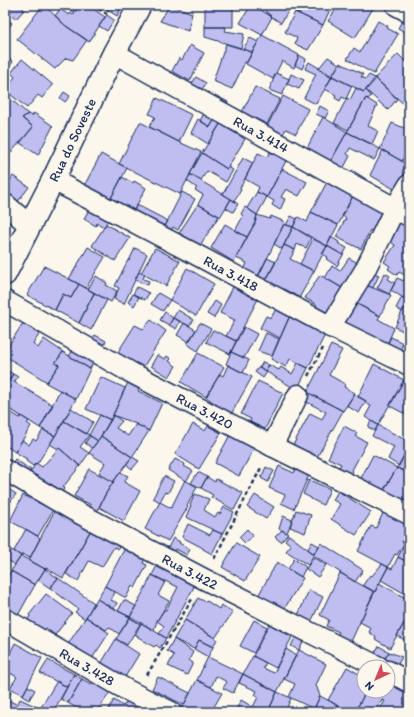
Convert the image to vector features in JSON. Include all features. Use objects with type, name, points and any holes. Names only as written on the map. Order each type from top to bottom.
[{"type":"street","name":"Rua do Soveste","points":[[5,274],[53,180],[114,53],[140,5]]},
{"type":"street","points":[[396,5],[409,12]]},
{"type":"street","name":"Rua 3.414","points":[[114,53],[402,212]]},
{"type":"street","name":"Rua 3.418","points":[[53,180],[332,327],[409,365]]},
{"type":"street","points":[[332,327],[365,270],[402,212],[409,185]]},
{"type":"street","points":[[5,204],[30,226]]},
{"type":"street","name":"Rua 3.420","points":[[5,301],[130,372],[272,446],[409,514]]},
{"type":"street","points":[[272,446],[298,395]]},
{"type":"street","name":"Rua 3.422","points":[[5,470],[73,510],[283,620],[363,659]]},
{"type":"street","name":"Rua 3.428","points":[[5,619],[136,694],[171,712]]},
{"type":"street","points":[[396,676],[409,682]]},
{"type":"path","points":[[298,395],[332,327]]},
{"type":"path","points":[[136,694],[204,579],[272,446]]},
{"type":"building","points":[[11,5],[21,5],[24,10],[16,19],[6,9]]},
{"type":"building","points":[[43,5],[66,26],[87,40],[73,60],[66,58],[55,69],[17,39]]},
{"type":"building","points":[[76,5],[73,12],[61,6]]},
{"type":"building","points":[[79,5],[86,5],[91,10],[92,8],[105,17],[89,42],[66,26],[55,16],[60,9],[69,15],[70,13],[73,15]]},
{"type":"building","points":[[100,5],[123,5],[117,16]]},
{"type":"building","points":[[170,5],[192,13],[188,31],[160,21]]},
{"type":"building","points":[[205,5],[233,5],[233,27],[205,27]]},
{"type":"building","points":[[251,5],[272,17],[262,35],[240,23]]},
{"type":"building","points":[[259,5],[292,5],[281,23]]},
{"type":"building","points":[[299,5],[332,5],[323,25],[295,12]]},
{"type":"building","points":[[342,5],[375,5],[355,38],[328,21],[336,9],[338,11]]},
{"type":"building","points":[[295,12],[323,25],[308,50],[295,44],[297,38],[285,32]]},
{"type":"building","points":[[107,15],[114,20],[107,31],[99,26]]},
{"type":"building","points":[[405,16],[409,18],[408,34],[398,28]]},
{"type":"building","points":[[5,18],[12,23],[5,32]]},
{"type":"building","points":[[378,21],[388,26],[387,28],[398,34],[374,74],[347,59],[354,48],[360,52]]},
{"type":"building","points":[[205,27],[226,27],[225,31],[244,34],[241,48],[205,37]]},
{"type":"building","points":[[262,35],[299,55],[294,68],[282,61],[273,79],[246,64]]},
{"type":"building","points":[[250,38],[258,42],[252,52],[243,49]]},
{"type":"building","points":[[226,44],[252,52],[247,62],[245,62],[232,89],[213,81]]},
{"type":"building","points":[[190,45],[204,53],[190,81],[172,71],[179,58],[182,60]]},
{"type":"building","points":[[398,54],[409,65],[409,109],[375,78]]},
{"type":"building","points":[[5,55],[13,62],[5,72]]},
{"type":"building","points":[[299,55],[306,59],[302,69],[295,65]]},
{"type":"building","points":[[328,57],[339,64],[332,76],[319,68]]},
{"type":"building","points":[[22,59],[53,85],[42,98],[38,95],[27,108],[5,90],[15,77],[11,73]]},
{"type":"building","points":[[309,62],[332,77],[316,104],[304,98],[316,74],[305,69]]},
{"type":"building","points":[[340,63],[363,74],[361,77],[366,79],[369,75],[375,78],[364,92],[332,76]]},
{"type":"building","points":[[276,73],[289,79],[282,95],[269,90]]},
{"type":"building","points":[[291,74],[304,80],[299,89],[287,84]]},
{"type":"building","points":[[332,76],[352,86],[346,99],[342,97],[340,101],[335,98],[336,95],[325,89]]},
{"type":"building","points":[[196,77],[206,83],[198,96],[188,90]]},
{"type":"building","points":[[376,79],[397,99],[388,110],[366,90]]},
{"type":"building","points":[[255,87],[280,99],[267,124],[242,112]]},
{"type":"building","points":[[356,88],[364,92],[366,90],[371,96],[368,99],[366,98],[348,130],[334,123],[347,98],[350,100]]},
{"type":"building","points":[[64,92],[70,96],[65,102],[60,98]]},
{"type":"building","points":[[5,94],[28,114],[22,118],[33,127],[8,156],[5,154]]},
{"type":"building","points":[[215,95],[228,102],[223,110],[210,103]]},
{"type":"building","points":[[283,96],[308,109],[296,134],[286,129],[280,139],[265,130]]},
{"type":"building","points":[[157,98],[192,115],[179,142],[149,127],[155,117],[149,114]]},
{"type":"building","points":[[366,98],[377,105],[368,126],[378,131],[372,144],[347,132]]},
{"type":"building","points":[[320,106],[329,111],[325,118],[316,114]]},
{"type":"building","points":[[205,111],[216,117],[210,127],[200,121]]},
{"type":"building","points":[[34,113],[53,126],[38,155],[20,143],[33,127],[22,118],[28,114],[32,116]]},
{"type":"building","points":[[216,117],[222,121],[208,144],[191,133],[198,119],[210,127]]},
{"type":"building","points":[[323,117],[347,132],[328,166],[306,150]]},
{"type":"building","points":[[140,122],[201,152],[180,194],[119,164]]},
{"type":"building","points":[[392,123],[409,130],[409,148],[402,161],[380,149]]},
{"type":"building","points":[[220,124],[245,139],[227,169],[202,153]]},
{"type":"building","points":[[347,132],[380,149],[374,160],[350,148],[347,154],[350,156],[341,173],[328,166]]},
{"type":"building","points":[[383,150],[406,164],[402,172],[407,175],[399,192],[370,175]]},
{"type":"building","points":[[270,152],[286,161],[267,197],[257,192],[259,187],[245,179],[258,153],[267,157]]},
{"type":"building","points":[[202,153],[227,169],[228,167],[233,170],[226,182],[207,171],[201,180],[190,174]]},
{"type":"building","points":[[101,154],[127,168],[109,202],[83,188]]},
{"type":"building","points":[[243,158],[253,163],[240,188],[241,190],[234,201],[223,194]]},
{"type":"building","points":[[282,169],[307,182],[299,196],[286,189],[281,197],[285,199],[280,210],[272,205],[274,201],[267,197]]},
{"type":"building","points":[[352,170],[366,179],[362,185],[348,178]]},
{"type":"building","points":[[191,175],[231,199],[220,217],[198,204],[203,195],[195,190],[197,188],[187,181]]},
{"type":"building","points":[[13,176],[29,187],[16,204],[5,195],[5,188]]},
{"type":"building","points":[[122,177],[133,183],[134,181],[146,188],[134,210],[111,198]]},
{"type":"building","points":[[328,180],[354,194],[338,225],[311,212]]},
{"type":"building","points":[[182,192],[195,199],[178,230],[173,227],[170,233],[163,230]]},
{"type":"building","points":[[257,192],[267,197],[257,215],[247,208]]},
{"type":"building","points":[[354,194],[385,208],[375,233],[370,230],[361,249],[336,237],[346,218],[342,216]]},
{"type":"building","points":[[231,199],[238,204],[233,212],[226,208]]},
{"type":"building","points":[[198,204],[219,216],[199,247],[179,233]]},
{"type":"building","points":[[137,205],[168,221],[163,230],[132,214]]},
{"type":"building","points":[[90,207],[110,217],[104,227],[97,223],[96,226],[84,219]]},
{"type":"building","points":[[245,207],[257,215],[255,223],[247,237],[235,231],[243,216],[241,214]]},
{"type":"building","points":[[311,212],[338,225],[327,246],[293,227],[298,217],[307,222]]},
{"type":"building","points":[[257,215],[270,219],[271,216],[285,222],[258,277],[244,270],[247,263],[236,258],[255,223]]},
{"type":"building","points":[[291,216],[297,219],[293,227],[286,225]]},
{"type":"building","points":[[397,216],[409,222],[409,277],[399,272],[397,275],[388,269],[390,266],[384,262],[395,245],[385,238]]},
{"type":"building","points":[[106,224],[130,238],[115,261],[92,246]]},
{"type":"building","points":[[225,224],[247,237],[234,262],[211,248]]},
{"type":"building","points":[[284,224],[293,227],[282,249],[274,244]]},
{"type":"building","points":[[293,227],[311,238],[306,248],[297,244],[295,250],[284,245]]},
{"type":"building","points":[[331,237],[347,248],[343,255],[327,246]]},
{"type":"building","points":[[313,239],[327,246],[314,271],[300,264]]},
{"type":"building","points":[[284,245],[295,250],[290,259],[314,271],[298,300],[264,284]]},
{"type":"building","points":[[327,246],[343,255],[337,266],[326,259],[328,257],[322,254]]},
{"type":"building","points":[[88,247],[105,257],[86,288],[69,279]]},
{"type":"building","points":[[135,248],[147,254],[124,304],[114,299],[119,288],[115,286]]},
{"type":"building","points":[[155,248],[180,261],[166,286],[141,273]]},
{"type":"building","points":[[267,258],[276,262],[264,284],[256,280]]},
{"type":"building","points":[[349,258],[363,266],[349,292],[325,278],[332,266],[340,271]]},
{"type":"building","points":[[44,266],[79,284],[71,298],[63,294],[55,310],[27,295]]},
{"type":"building","points":[[187,268],[214,284],[196,316],[170,300]]},
{"type":"building","points":[[368,271],[379,275],[373,288],[362,283]]},
{"type":"building","points":[[139,272],[145,274],[143,279],[149,281],[148,285],[135,280]]},
{"type":"building","points":[[385,273],[390,276],[388,279],[395,283],[389,294],[377,288]]},
{"type":"building","points":[[320,275],[349,292],[328,317],[314,309],[317,305],[305,298]]},
{"type":"building","points":[[96,276],[107,283],[106,285],[117,291],[111,302],[88,289]]},
{"type":"building","points":[[406,276],[409,277],[408,301],[391,290],[397,278],[404,281]]},
{"type":"building","points":[[235,283],[260,295],[236,341],[226,336],[235,320],[220,313]]},
{"type":"building","points":[[362,283],[391,295],[380,316],[357,304],[361,294]]},
{"type":"building","points":[[79,284],[94,293],[79,323],[55,310],[63,294],[71,298]]},
{"type":"building","points":[[137,287],[149,293],[145,300],[133,294]]},
{"type":"building","points":[[94,293],[107,300],[91,330],[79,323]]},
{"type":"building","points":[[158,293],[170,300],[163,311],[151,304]]},
{"type":"building","points":[[133,294],[139,297],[134,306],[128,302]]},
{"type":"building","points":[[402,297],[408,301],[402,312],[396,308]]},
{"type":"building","points":[[409,299],[409,308],[405,305]]},
{"type":"building","points":[[215,301],[221,305],[214,318],[207,314]]},
{"type":"building","points":[[352,301],[380,316],[378,319],[394,328],[386,347],[340,324]]},
{"type":"building","points":[[278,305],[291,313],[280,338],[260,328],[266,316],[271,318]]},
{"type":"building","points":[[405,305],[409,308],[409,334],[395,327]]},
{"type":"building","points":[[178,310],[194,320],[189,326],[173,318]]},
{"type":"building","points":[[165,312],[173,318],[169,325],[160,320]]},
{"type":"building","points":[[291,313],[309,321],[307,326],[325,335],[308,368],[290,359],[286,367],[271,359]]},
{"type":"building","points":[[173,318],[180,321],[176,329],[169,325]]},
{"type":"building","points":[[25,320],[42,330],[33,344],[38,348],[44,339],[63,352],[55,363],[59,365],[47,382],[5,356],[5,351]]},
{"type":"building","points":[[151,320],[166,331],[142,369],[116,355],[135,325],[143,329]]},
{"type":"building","points":[[184,323],[196,330],[189,342],[177,335]]},
{"type":"building","points":[[200,323],[211,329],[198,351],[187,344]]},
{"type":"building","points":[[244,327],[257,334],[244,358],[231,352]]},
{"type":"building","points":[[213,330],[236,341],[230,354],[206,342]]},
{"type":"building","points":[[266,333],[279,339],[272,356],[258,351]]},
{"type":"building","points":[[95,335],[106,341],[102,348],[88,341],[90,337],[93,339]]},
{"type":"building","points":[[391,337],[403,343],[399,353],[386,347]]},
{"type":"building","points":[[331,345],[342,350],[329,375],[345,384],[344,387],[355,393],[343,411],[307,392]]},
{"type":"building","points":[[74,349],[94,360],[90,369],[69,356]]},
{"type":"building","points":[[63,352],[90,369],[76,399],[46,383],[59,365],[55,363]]},
{"type":"building","points":[[231,352],[249,360],[243,373],[226,364]]},
{"type":"building","points":[[198,353],[224,367],[206,397],[181,382]]},
{"type":"building","points":[[157,355],[165,359],[167,356],[171,359],[169,361],[176,366],[169,377],[151,366]]},
{"type":"building","points":[[263,362],[269,365],[265,371],[260,367]]},
{"type":"building","points":[[298,363],[308,368],[297,390],[265,371],[269,365],[279,370],[281,367],[292,374]]},
{"type":"building","points":[[374,364],[404,380],[378,425],[365,417],[371,406],[365,403],[366,401],[358,397]]},
{"type":"building","points":[[228,365],[252,377],[229,418],[214,409],[217,405],[206,397],[220,374],[223,376]]},
{"type":"building","points":[[259,367],[267,372],[263,378],[255,372]]},
{"type":"building","points":[[5,369],[13,374],[5,387]]},
{"type":"building","points":[[13,374],[18,377],[14,382],[53,405],[40,428],[5,406],[5,387]]},
{"type":"building","points":[[407,374],[409,375],[409,416],[390,406]]},
{"type":"building","points":[[101,377],[125,388],[111,420],[86,409]]},
{"type":"building","points":[[129,380],[141,386],[138,391],[162,403],[149,431],[113,415]]},
{"type":"building","points":[[258,381],[283,393],[265,429],[250,422],[251,419],[241,414]]},
{"type":"building","points":[[60,390],[76,399],[55,436],[40,428]]},
{"type":"building","points":[[307,392],[343,411],[317,457],[307,451],[305,454],[292,447],[310,413],[322,419],[326,412],[303,400]]},
{"type":"building","points":[[354,394],[366,401],[359,413],[347,406]]},
{"type":"building","points":[[71,408],[93,422],[86,434],[64,421]]},
{"type":"building","points":[[5,409],[20,418],[21,416],[29,421],[27,423],[31,426],[15,452],[5,445]]},
{"type":"building","points":[[100,415],[111,420],[98,441],[89,435]]},
{"type":"building","points":[[113,415],[122,421],[116,428],[128,436],[136,424],[149,431],[132,457],[101,436]]},
{"type":"building","points":[[64,421],[89,435],[80,447],[89,453],[80,466],[59,448],[58,449],[50,444]]},
{"type":"building","points":[[371,421],[378,425],[375,431],[368,427]]},
{"type":"building","points":[[193,424],[205,431],[208,426],[221,433],[199,469],[175,454]]},
{"type":"building","points":[[378,425],[409,442],[409,446],[399,466],[388,459],[394,447],[372,436]]},
{"type":"building","points":[[344,426],[357,433],[355,436],[367,442],[352,470],[353,471],[350,477],[337,471],[341,464],[328,458]]},
{"type":"building","points":[[43,430],[55,436],[37,464],[36,463],[33,466],[26,461],[27,459],[15,452],[22,440],[29,445],[33,439],[36,441]]},
{"type":"building","points":[[232,431],[256,445],[239,476],[215,463]]},
{"type":"building","points":[[90,436],[98,441],[92,448],[85,443]]},
{"type":"building","points":[[101,436],[132,457],[113,482],[99,473],[105,463],[89,453]]},
{"type":"building","points":[[409,446],[409,473],[397,468]]},
{"type":"building","points":[[59,448],[80,466],[63,487],[65,488],[58,496],[27,477],[36,463],[42,467]]},
{"type":"building","points":[[373,455],[397,468],[382,493],[359,482]]},
{"type":"building","points":[[132,457],[139,461],[132,469],[126,464]]},
{"type":"building","points":[[15,459],[31,470],[27,477],[12,464]]},
{"type":"building","points":[[175,459],[185,464],[184,466],[193,471],[186,481],[168,470]]},
{"type":"building","points":[[279,466],[294,473],[296,469],[309,475],[294,509],[281,503],[285,495],[269,488]]},
{"type":"building","points":[[266,467],[274,471],[268,482],[261,478]]},
{"type":"building","points":[[397,468],[409,473],[409,504],[382,493]]},
{"type":"building","points":[[89,469],[113,482],[96,514],[88,509],[91,505],[74,496]]},
{"type":"building","points":[[120,472],[128,476],[124,482],[140,491],[124,521],[99,507]]},
{"type":"building","points":[[198,472],[207,477],[201,488],[191,483]]},
{"type":"building","points":[[164,476],[174,481],[168,493],[165,492],[160,502],[153,498]]},
{"type":"building","points":[[207,477],[215,482],[216,479],[243,493],[234,510],[211,497],[213,495],[201,488]]},
{"type":"building","points":[[185,480],[197,487],[187,506],[188,507],[168,541],[145,529],[160,502],[171,508]]},
{"type":"building","points":[[309,480],[330,489],[323,505],[303,494]]},
{"type":"building","points":[[5,487],[16,494],[9,504],[5,504]]},
{"type":"building","points":[[338,491],[371,512],[356,535],[331,519],[340,504],[333,500]]},
{"type":"building","points":[[195,494],[209,499],[204,510],[215,517],[218,513],[220,514],[224,507],[234,512],[222,534],[186,517]]},
{"type":"building","points":[[23,495],[53,510],[38,536],[10,521]]},
{"type":"building","points":[[255,495],[274,507],[266,519],[247,507]]},
{"type":"building","points":[[56,508],[92,528],[63,578],[29,560]]},
{"type":"building","points":[[385,509],[409,520],[409,530],[402,542],[404,544],[397,555],[395,554],[388,567],[358,551],[371,526],[376,528]]},
{"type":"building","points":[[296,510],[311,515],[305,533],[290,527]]},
{"type":"building","points":[[283,516],[292,520],[287,533],[279,529]]},
{"type":"building","points":[[188,524],[210,535],[213,530],[222,534],[212,554],[182,537]]},
{"type":"building","points":[[92,528],[121,543],[118,549],[114,547],[102,567],[89,561],[78,581],[66,574]]},
{"type":"building","points":[[26,529],[40,538],[30,558],[22,554],[21,556],[14,551]]},
{"type":"building","points":[[247,529],[253,536],[245,543],[239,537]]},
{"type":"building","points":[[282,530],[288,534],[281,542],[275,537]]},
{"type":"building","points":[[289,535],[314,554],[308,565],[286,551],[291,545],[285,540]]},
{"type":"building","points":[[409,536],[409,563],[398,557]]},
{"type":"building","points":[[173,538],[190,549],[187,555],[176,549],[174,553],[167,550]]},
{"type":"building","points":[[312,542],[319,546],[314,554],[308,549]]},
{"type":"building","points":[[236,543],[260,557],[245,581],[222,567]]},
{"type":"building","points":[[321,543],[363,570],[355,582],[313,555]]},
{"type":"building","points":[[126,546],[146,556],[143,563],[147,565],[135,588],[132,586],[126,598],[105,586]]},
{"type":"building","points":[[12,550],[21,556],[15,565],[6,559]]},
{"type":"building","points":[[21,556],[45,569],[35,585],[11,571]]},
{"type":"building","points":[[314,557],[326,565],[318,577],[306,569]]},
{"type":"building","points":[[398,557],[409,563],[409,596],[381,580],[388,567],[392,569]]},
{"type":"building","points":[[294,559],[306,567],[301,577],[288,569]]},
{"type":"building","points":[[159,562],[196,583],[166,638],[159,634],[164,626],[157,621],[164,610],[166,610],[178,587],[152,575]]},
{"type":"building","points":[[277,562],[303,578],[283,611],[258,596]]},
{"type":"building","points":[[382,564],[388,567],[375,592],[363,585],[370,575],[372,576]]},
{"type":"building","points":[[45,569],[58,578],[50,588],[38,580]]},
{"type":"building","points":[[11,571],[35,585],[17,617],[5,610],[5,581]]},
{"type":"building","points":[[340,573],[374,592],[349,646],[335,639],[339,632],[326,626],[329,620],[320,615]]},
{"type":"building","points":[[152,575],[165,582],[158,595],[169,601],[157,621],[154,630],[130,617]]},
{"type":"building","points":[[58,578],[94,603],[85,619],[75,612],[78,609],[50,588]]},
{"type":"building","points":[[379,583],[409,600],[409,614],[390,648],[375,639],[376,637],[369,632],[371,628],[360,622]]},
{"type":"building","points":[[105,586],[115,592],[111,600],[117,603],[114,609],[97,599]]},
{"type":"building","points":[[309,590],[323,597],[311,622],[298,615]]},
{"type":"building","points":[[46,594],[72,613],[55,635],[46,628],[42,633],[26,622],[30,616],[29,615]]},
{"type":"building","points":[[198,598],[206,602],[207,601],[219,609],[221,605],[233,612],[215,638],[185,620]]},
{"type":"building","points":[[97,599],[130,617],[119,634],[109,627],[106,630],[86,617]]},
{"type":"building","points":[[124,600],[136,606],[130,617],[118,611]]},
{"type":"building","points":[[86,617],[109,633],[91,660],[68,644]]},
{"type":"building","points":[[130,618],[140,624],[127,645],[116,639]]},
{"type":"building","points":[[407,618],[409,619],[409,642],[397,636]]},
{"type":"building","points":[[185,620],[217,639],[213,647],[199,640],[194,649],[174,639]]},
{"type":"building","points":[[254,620],[267,627],[254,653],[240,646]]},
{"type":"building","points":[[141,623],[166,638],[160,648],[156,645],[154,647],[135,635]]},
{"type":"building","points":[[269,624],[292,637],[276,668],[253,656]]},
{"type":"building","points":[[297,634],[305,637],[299,650],[291,646]]},
{"type":"building","points":[[5,635],[10,638],[5,647]]},
{"type":"building","points":[[116,639],[139,654],[125,677],[117,672],[115,676],[99,667]]},
{"type":"building","points":[[174,639],[193,652],[189,660],[193,663],[187,675],[168,666],[174,655],[167,651]]},
{"type":"building","points":[[199,640],[213,647],[208,657],[194,649]]},
{"type":"building","points":[[15,643],[42,658],[23,695],[10,688],[17,677],[5,670],[5,663]]},
{"type":"building","points":[[379,646],[389,652],[385,659],[375,659],[372,657]]},
{"type":"building","points":[[286,649],[296,655],[277,692],[243,674],[253,656],[266,663],[263,668],[274,673]]},
{"type":"building","points":[[299,650],[326,664],[316,685],[320,696],[314,709],[289,697],[295,684],[284,679]]},
{"type":"building","points":[[389,652],[402,657],[396,667],[396,659],[385,659]]},
{"type":"building","points":[[208,657],[243,674],[233,693],[223,688],[227,682],[216,676],[211,687],[197,680]]},
{"type":"building","points":[[48,660],[74,674],[67,687],[40,673]]},
{"type":"building","points":[[347,667],[356,672],[356,699],[362,699],[355,712],[345,712],[328,700]]},
{"type":"building","points":[[74,674],[82,679],[68,703],[61,699]]},
{"type":"building","points":[[243,674],[277,692],[268,712],[264,712],[253,707],[258,697],[255,695],[257,691],[239,683]]},
{"type":"building","points":[[158,677],[190,693],[184,705],[152,689]]},
{"type":"building","points":[[82,679],[91,684],[94,679],[112,689],[97,712],[83,712],[68,703]]},
{"type":"building","points":[[197,680],[222,693],[211,712],[185,712],[181,710]]},
{"type":"building","points":[[57,681],[67,687],[53,712],[49,712],[41,707]]},
{"type":"building","points":[[396,683],[409,689],[409,702],[405,712],[378,712],[385,701],[382,700],[375,712],[355,712],[362,699],[396,699]]},
{"type":"building","points":[[28,686],[35,690],[29,700],[22,696]]},
{"type":"building","points":[[5,690],[11,693],[5,705]]},
{"type":"building","points":[[277,692],[291,698],[286,710],[289,712],[268,712]]},
{"type":"building","points":[[320,696],[337,705],[336,712],[319,712],[314,709]]},
{"type":"building","points":[[20,699],[39,708],[37,712],[14,712]]},
{"type":"building","points":[[129,699],[145,709],[143,712],[107,712],[114,700],[123,706]]},
{"type":"building","points":[[8,700],[18,705],[14,712],[5,706]]},
{"type":"building","points":[[241,700],[253,707],[264,712],[235,712]]},
{"type":"building","points":[[5,706],[12,710],[14,712],[5,712]]},
{"type":"building","points":[[100,707],[107,712],[97,712]]}]
